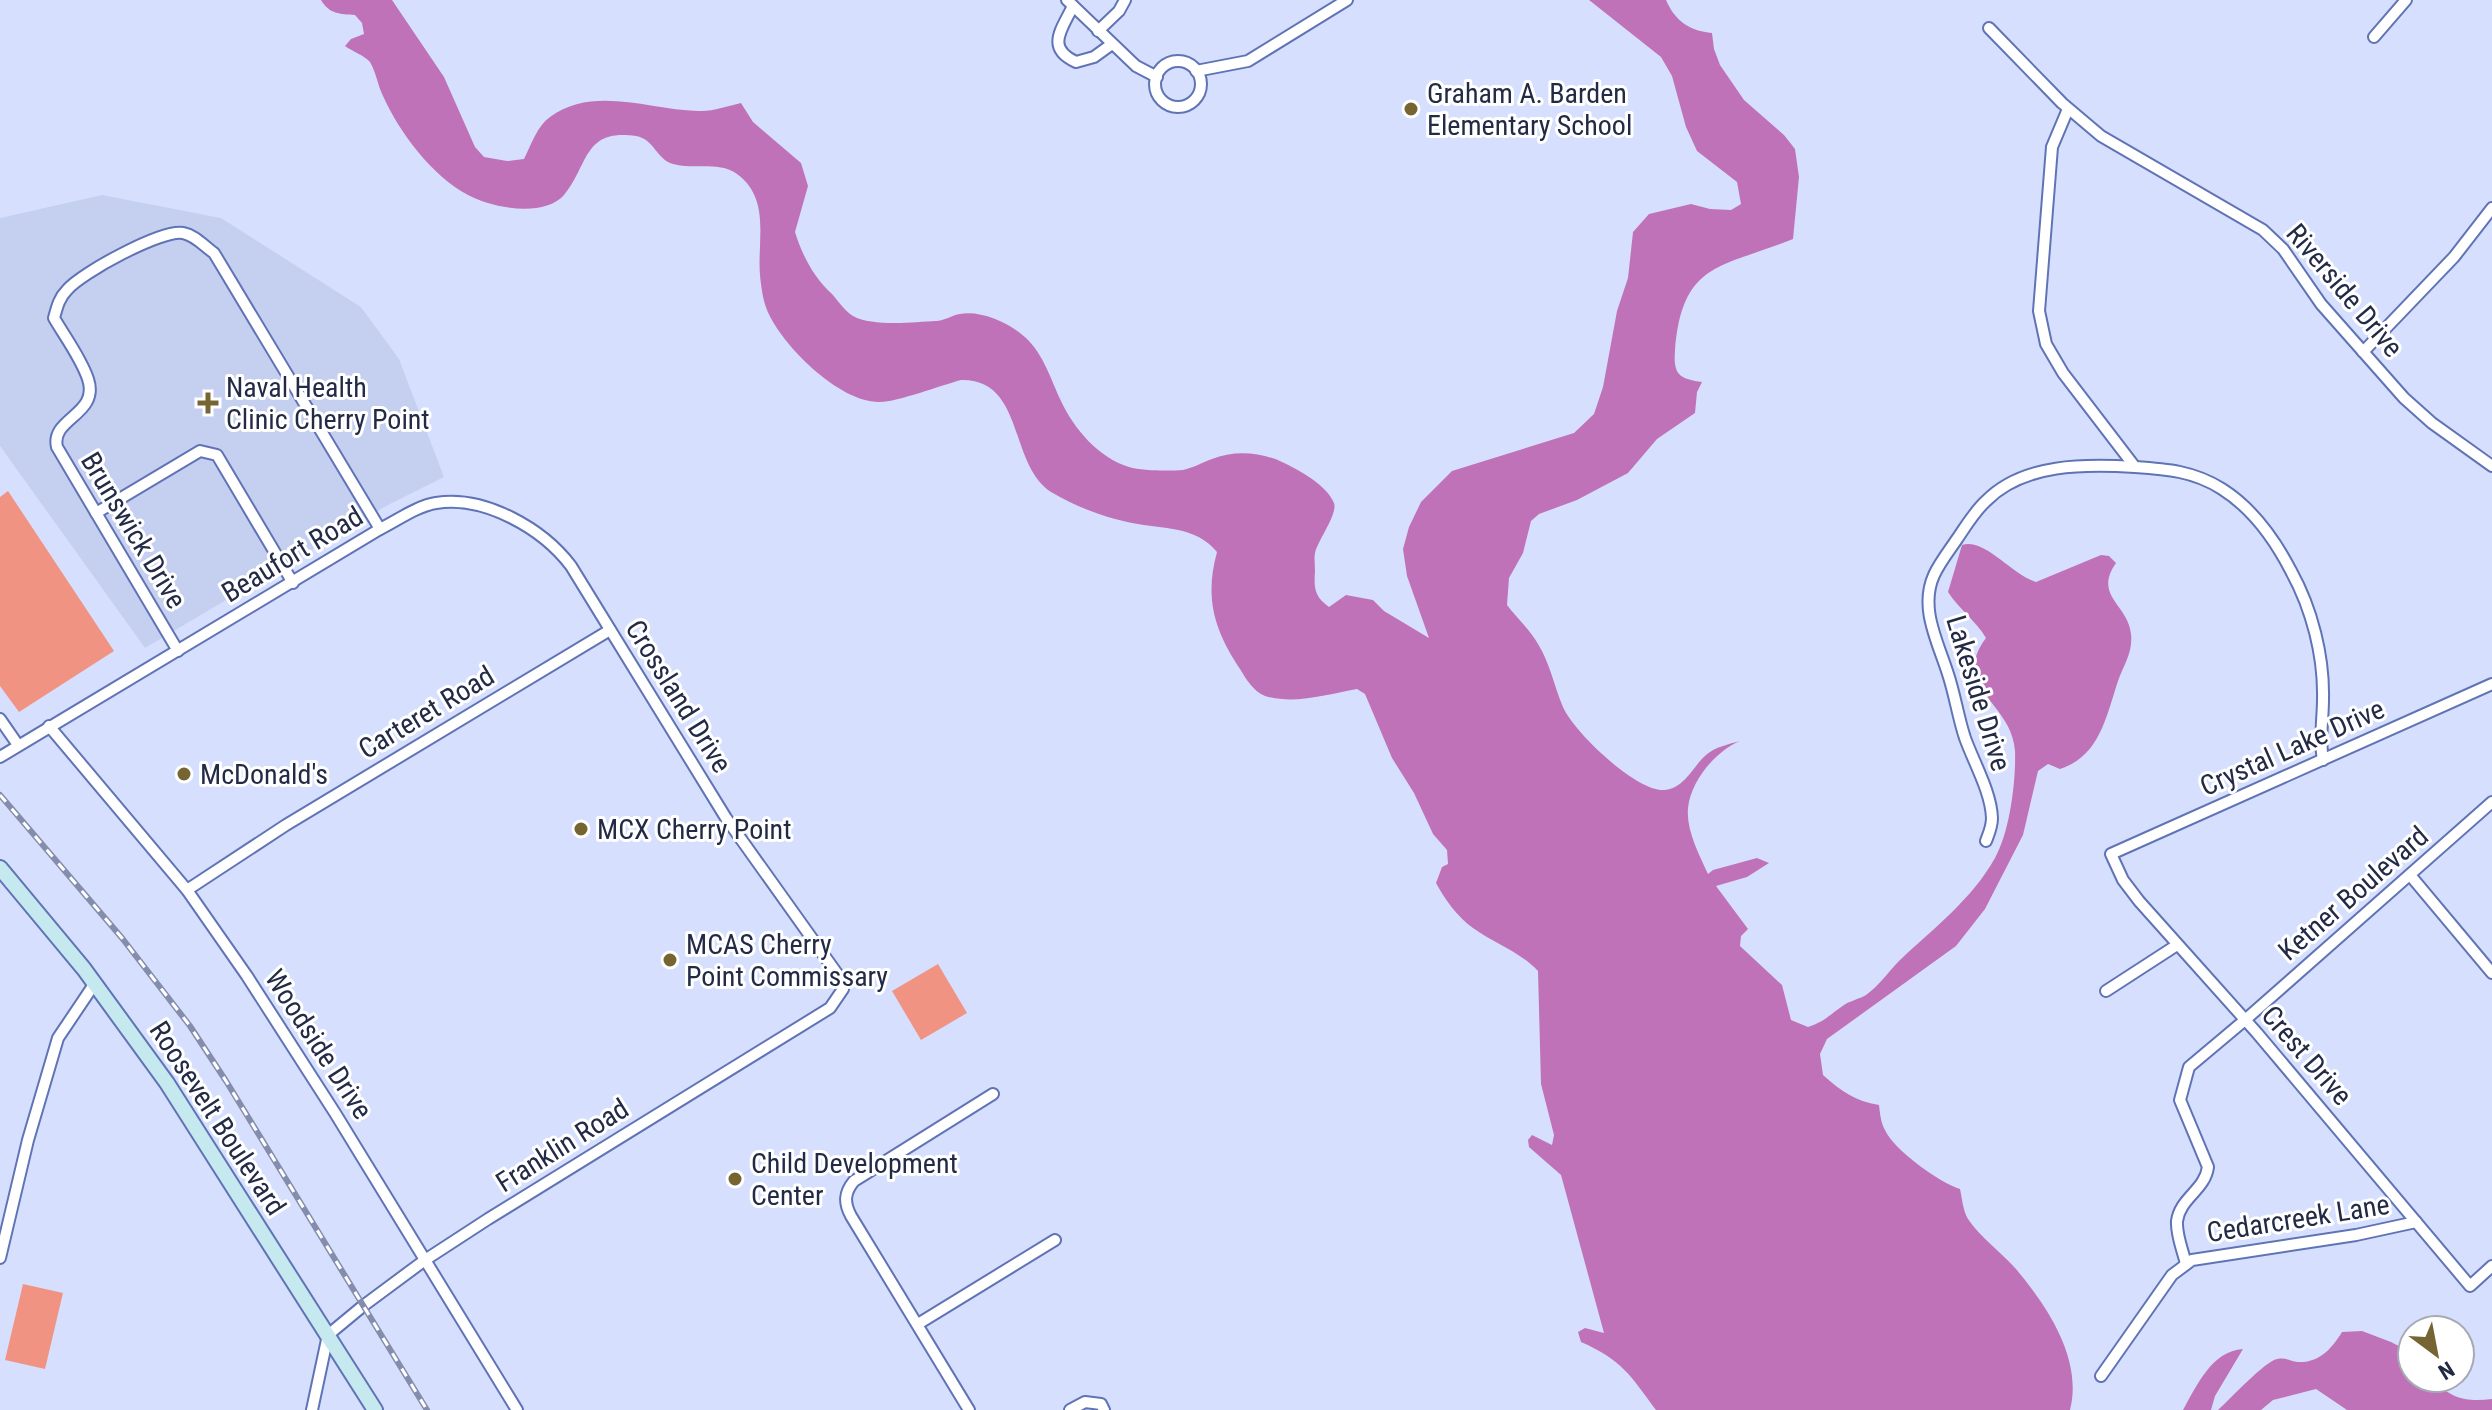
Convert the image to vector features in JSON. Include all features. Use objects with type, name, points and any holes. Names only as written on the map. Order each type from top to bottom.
[{"type":"street","points":[[1098,31],[1119,11],[1125,0]]},
{"type":"street","points":[[1196,71],[1248,61],[1347,0]]},
{"type":"street","points":[[2374,37],[2406,0]]},
{"type":"street","points":[[1112,44],[1094,57],[1076,62],[1067,58],[1059,49],[1057,39],[1070,3],[1136,66],[1157,77]]},
{"type":"street","name":"Riverside Drive","points":[[1989,28],[2068,109],[2108,141],[2263,230],[2283,249],[2321,304],[2423,416],[2492,466]]},
{"type":"street","points":[[1187,63],[1196,71],[1200,80],[1199,94],[1194,100],[1181,107],[1161,100],[1155,86],[1165,65],[1187,63]]},
{"type":"street","points":[[2068,109],[2051,157],[2039,311],[2046,344],[2063,373],[2135,467]]},
{"type":"street","points":[[2363,352],[2454,257],[2492,208]]},
{"type":"street","name":"Brunswick Drive","points":[[178,651],[55,440],[58,431],[84,408],[89,381],[54,318],[59,300],[69,286],[150,239],[179,232],[191,235],[214,253],[380,529]]},
{"type":"street","points":[[96,513],[200,451],[217,455],[293,583]]},
{"type":"street","name":"Lakeside Drive","points":[[1986,841],[1991,830],[1989,803],[1964,735],[1928,609],[1928,593],[1933,577],[1966,524],[1985,501],[1999,490],[2029,476],[2057,468],[2179,470],[2219,487],[2251,514],[2277,547],[2304,600],[2323,677],[2323,760]]},
{"type":"street","name":"Beaufort Road","points":[[0,757],[380,529],[422,507],[449,502]]},
{"type":"street","name":"Crossland Drive","points":[[449,502],[508,516],[549,541],[581,580],[726,818],[838,975],[843,989],[830,1008]]},
{"type":"street","name":"Carteret Road","points":[[187,890],[297,818],[610,630]]},
{"type":"street","name":"Crystal Lake Drive","points":[[2111,854],[2492,684]]},
{"type":"street","points":[[0,719],[18,745]]},
{"type":"street","name":"Woodside Drive","points":[[49,726],[187,890],[270,1009],[517,1410]]},
{"type":"street","name":"Ketner Boulevard","points":[[2186,1264],[2179,1238],[2178,1217],[2186,1201],[2207,1179],[2208,1167],[2180,1100],[2189,1067],[2492,802]]},
{"type":"street","name":"Crest Drive","points":[[2111,854],[2123,880],[2177,945],[2245,1020],[2470,1286],[2492,1266]]},
{"type":"street","name":"Roosevelt Boulevard","points":[[0,868],[95,983],[167,1083],[375,1410]]},
{"type":"street","points":[[2410,875],[2492,973]]},
{"type":"street","points":[[2106,991],[2177,945]]},
{"type":"street","points":[[0,1258],[28,1140],[58,1038],[95,983]]},
{"type":"street","name":"Franklin Road","points":[[328,1335],[425,1260],[830,1008]]},
{"type":"street","points":[[969,1410],[851,1216],[845,1201],[854,1181],[993,1094]]},
{"type":"street","name":"Cedarcreek Lane","points":[[2101,1376],[2172,1275],[2192,1260],[2356,1235],[2416,1222]]},
{"type":"street","points":[[918,1324],[1055,1240]]},
{"type":"street","points":[[312,1410],[328,1335]]},
{"type":"street","points":[[1070,1410],[1085,1402],[1101,1404],[1104,1410]]},
{"type":"shaded area","points":[[321,0],[392,0],[444,77],[475,147],[484,157],[507,161],[524,159],[545,121],[585,102],[622,102],[703,111],[741,103],[753,122],[801,163],[808,186],[795,232],[814,273],[850,314],[871,322],[894,323],[939,321],[968,313],[986,316],[1012,327],[1038,352],[1066,412],[1080,432],[1098,450],[1129,467],[1183,470],[1220,456],[1247,453],[1274,459],[1296,469],[1319,484],[1334,503],[1333,514],[1315,553],[1315,587],[1320,599],[1329,607],[1346,595],[1373,600],[1384,611],[1429,638],[1407,576],[1403,549],[1421,502],[1452,471],[1574,433],[1594,414],[1603,387],[1617,311],[1628,278],[1633,232],[1649,214],[1691,204],[1731,210],[1741,204],[1737,182],[1697,151],[1686,127],[1672,76],[1661,57],[1589,0],[1666,0],[1684,24],[1712,33],[1720,65],[1744,100],[1784,135],[1795,149],[1799,177],[1793,239],[1727,263],[1697,283],[1679,321],[1675,351],[1677,371],[1683,377],[1702,382],[1697,392],[1695,413],[1657,439],[1628,473],[1577,500],[1539,514],[1531,521],[1523,553],[1509,578],[1507,605],[1542,651],[1569,718],[1607,759],[1639,782],[1653,788],[1672,788],[1683,781],[1710,752],[1740,741],[1714,759],[1699,777],[1690,797],[1689,825],[1708,874],[1757,858],[1769,863],[1747,877],[1716,886],[1748,929],[1741,936],[1740,946],[1782,985],[1791,1020],[1808,1027],[1880,983],[1975,887],[1995,858],[2005,834],[2013,791],[2015,751],[2004,720],[1978,682],[1974,669],[1976,655],[1986,638],[1948,592],[1962,545],[1980,547],[2036,582],[2101,555],[2109,556],[2116,563],[2108,584],[2129,624],[2131,647],[2100,734],[2084,755],[2073,763],[2060,769],[2048,764],[2038,771],[2023,835],[1985,909],[1956,946],[1827,1039],[1820,1054],[1823,1075],[1849,1094],[1879,1105],[1884,1127],[1897,1146],[1930,1173],[1960,1189],[1968,1219],[2016,1269],[2039,1299],[2060,1334],[2067,1353],[2073,1391],[2070,1410],[1656,1410],[1616,1362],[1581,1342],[1578,1332],[1585,1328],[1604,1333],[1561,1175],[1529,1147],[1528,1140],[1532,1135],[1552,1145],[1554,1135],[1541,1084],[1538,971],[1523,958],[1467,924],[1443,895],[1436,883],[1442,867],[1448,864],[1447,850],[1433,834],[1414,793],[1392,758],[1365,694],[1357,689],[1288,699],[1257,692],[1231,655],[1214,614],[1212,585],[1217,552],[1189,533],[1112,518],[1080,507],[1051,492],[1037,479],[1028,463],[1006,408],[996,393],[981,383],[961,380],[880,402],[864,400],[848,393],[814,370],[785,340],[767,310],[760,275],[758,208],[755,195],[737,174],[722,168],[673,164],[642,138],[619,135],[597,143],[572,184],[555,202],[531,209],[504,207],[478,200],[442,177],[418,152],[390,110],[370,62],[345,46],[351,39],[364,34],[362,23],[355,15],[331,11]]},
{"type":"shaded area","name":"Naval Health Clinic Cherry Point","points":[[102,195],[221,218],[361,307],[399,359],[444,477],[386,506],[145,648],[0,446],[0,218]]},
{"type":"shaded area","points":[[8,491],[114,651],[19,712],[0,686],[0,497]]},
{"type":"shaded area","points":[[938,964],[967,1013],[921,1040],[892,991]]},
{"type":"shaded area","points":[[23,1284],[63,1293],[45,1369],[5,1360]]},
{"type":"shaded area","points":[[2362,1331],[2396,1345],[2396,1394],[2450,1394],[2475,1400],[2492,1399],[2492,1410],[2347,1410],[2316,1389],[2273,1400],[2261,1410],[2218,1410],[2268,1363],[2284,1359],[2298,1362],[2313,1360],[2329,1349],[2342,1332]]},
{"type":"shaded area","points":[[2243,1349],[2215,1396],[2211,1410],[2183,1410],[2214,1363],[2232,1351]]},
{"type":"railway","points":[[0,795],[122,938],[190,1026],[427,1410]]},
{"type":"place","name":"Graham A. Barden Elementary School","points":[[1411,109]]},
{"type":"place","name":"Naval Health Clinic Cherry Point","points":[[208,403]]},
{"type":"place","name":"McDonald's","points":[[184,774]]},
{"type":"place","name":"MCX Cherry Point","points":[[581,829]]},
{"type":"place","name":"MCAS Cherry Point Commissary","points":[[670,960]]},
{"type":"place","name":"Child Development Center","points":[[735,1179]]}]
